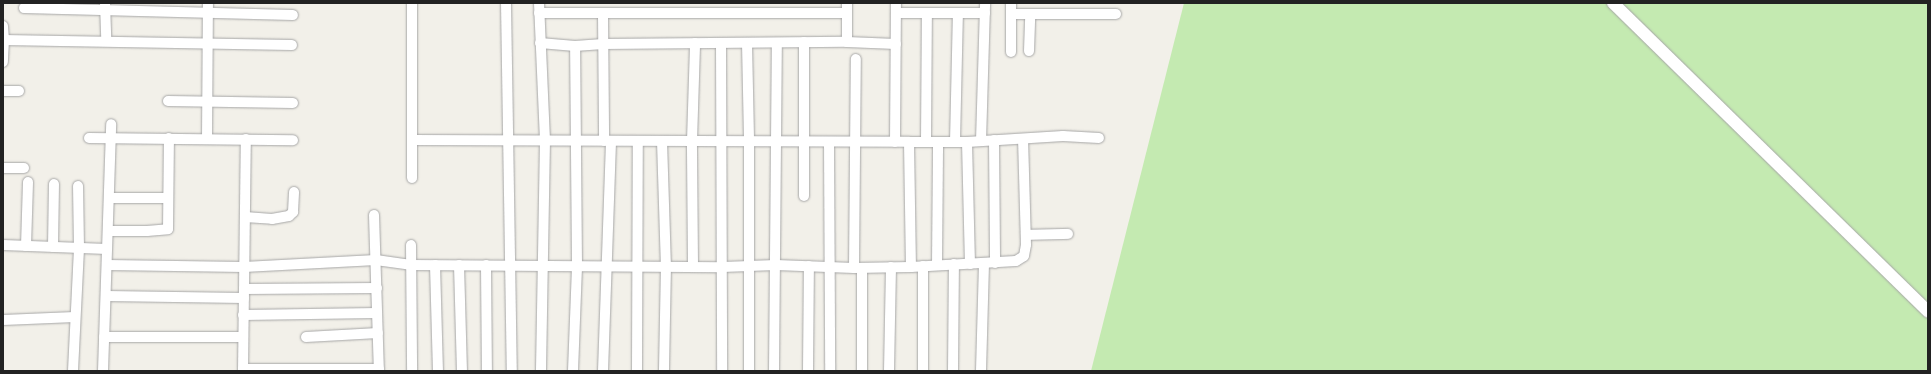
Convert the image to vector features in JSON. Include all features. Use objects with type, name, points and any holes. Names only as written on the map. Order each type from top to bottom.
[{"type":"street","points":[[412,3],[412,178]]},
{"type":"street","points":[[506,3],[512,371]]},
{"type":"street","points":[[1011,3],[1011,52]]},
{"type":"street","points":[[1043,14],[1044,3]]},
{"type":"street","points":[[1613,3],[1928,311]]},
{"type":"street","points":[[105,6],[106,41]]},
{"type":"street","points":[[24,8],[105,6],[208,7],[293,15]]},
{"type":"street","points":[[207,139],[208,7]]},
{"type":"street","points":[[541,371],[545,140],[539,8],[603,14],[847,8],[846,42]]},
{"type":"street","points":[[895,142],[896,8],[927,13],[958,13],[985,8],[981,141]]},
{"type":"street","points":[[926,142],[927,13]]},
{"type":"street","points":[[955,142],[958,13]]},
{"type":"street","points":[[603,14],[607,141],[603,371]]},
{"type":"street","points":[[1011,14],[1116,14]]},
{"type":"street","points":[[1028,51],[1030,14]]},
{"type":"street","points":[[3,26],[3,62]]},
{"type":"street","points":[[4,40],[208,42],[292,45]]},
{"type":"street","points":[[540,43],[575,46],[603,44],[804,42],[896,44]]},
{"type":"street","points":[[804,42],[804,196]]},
{"type":"street","points":[[693,265],[692,141],[695,43]]},
{"type":"street","points":[[721,43],[722,371]]},
{"type":"street","points":[[747,43],[749,142],[748,371]]},
{"type":"street","points":[[774,371],[777,43]]},
{"type":"street","points":[[573,371],[577,266],[575,46]]},
{"type":"street","points":[[856,59],[854,142],[862,371]]},
{"type":"street","points":[[3,91],[19,91]]},
{"type":"street","points":[[168,101],[293,103]]},
{"type":"street","points":[[103,371],[111,124]]},
{"type":"street","points":[[412,140],[967,142],[1063,136],[1099,138]]},
{"type":"street","points":[[89,138],[293,140]]},
{"type":"street","points":[[108,231],[147,231],[168,229],[169,138]]},
{"type":"street","points":[[246,139],[243,370],[379,370],[374,215]]},
{"type":"street","points":[[106,265],[244,267],[376,260],[411,265],[693,265],[722,267],[776,265],[858,268],[995,263],[1022,259],[1024,256],[1026,235],[1023,139]]},
{"type":"street","points":[[994,140],[995,263]]},
{"type":"street","points":[[637,371],[638,141]]},
{"type":"street","points":[[662,141],[666,265],[664,371]]},
{"type":"street","points":[[829,142],[830,371]]},
{"type":"street","points":[[908,142],[911,267]]},
{"type":"street","points":[[937,264],[938,142]]},
{"type":"street","points":[[967,142],[970,264]]},
{"type":"street","points":[[3,168],[24,168]]},
{"type":"street","points":[[26,246],[28,182]]},
{"type":"street","points":[[53,247],[54,184]]},
{"type":"street","points":[[73,371],[79,248],[78,186]]},
{"type":"street","points":[[245,217],[272,219],[289,216],[293,212],[294,192]]},
{"type":"street","points":[[109,198],[168,198]]},
{"type":"street","points":[[1026,235],[1068,234]]},
{"type":"street","points":[[411,245],[412,371]]},
{"type":"street","points":[[3,246],[107,249]]},
{"type":"street","points":[[435,264],[438,371]]},
{"type":"street","points":[[459,264],[462,371]]},
{"type":"street","points":[[486,264],[487,371]]},
{"type":"street","points":[[953,371],[954,264]]},
{"type":"street","points":[[981,371],[984,264]]},
{"type":"street","points":[[808,266],[808,371]]},
{"type":"street","points":[[923,266],[923,371]]},
{"type":"street","points":[[889,371],[891,267]]},
{"type":"street","points":[[106,296],[377,288]]},
{"type":"street","points":[[244,315],[377,313]]},
{"type":"street","points":[[3,320],[75,317]]},
{"type":"street","points":[[306,337],[378,334]]},
{"type":"street","points":[[104,337],[243,337]]},
{"type":"green space","points":[[1184,3],[1928,3],[1928,371],[1091,371]]}]
